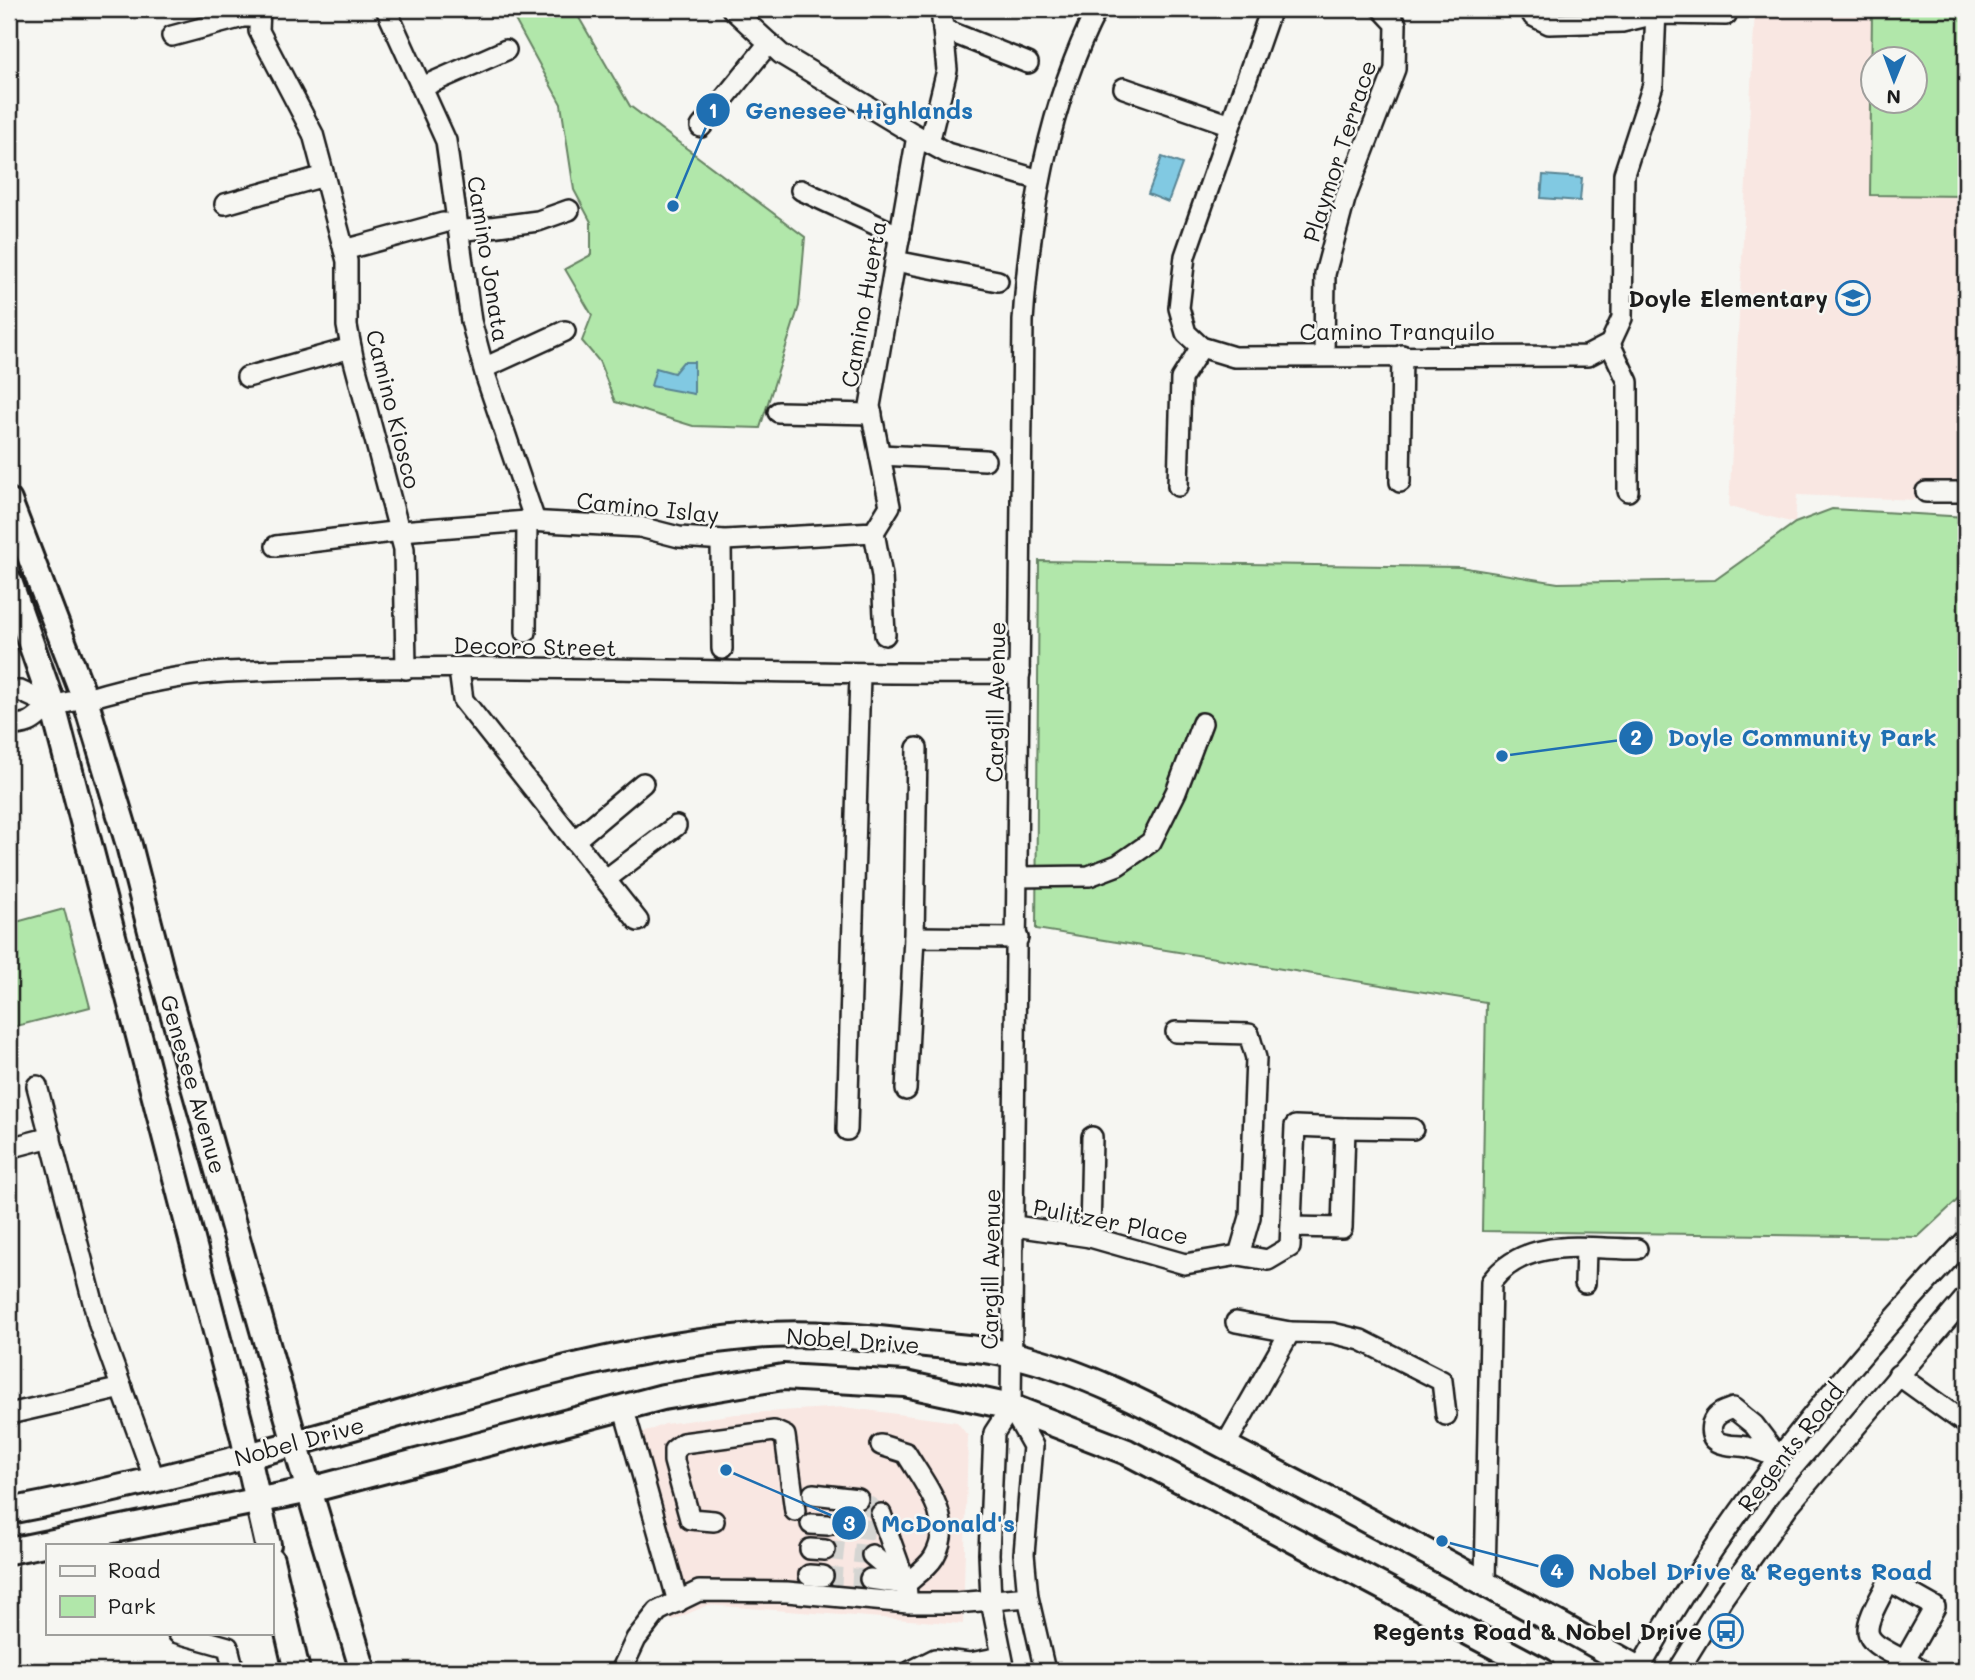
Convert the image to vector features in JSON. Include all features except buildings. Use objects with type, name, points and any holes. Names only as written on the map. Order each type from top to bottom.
[{"type":"main road","name":"Genesee Avenue","points":[[9,501],[85,699],[129,845],[161,970],[295,1443],[363,1671]]},
{"type":"main road","name":"Genesee Avenue","points":[[9,581],[53,706],[260,1500],[268,1544]]},
{"type":"main road","name":"Nobel Drive","points":[[9,1511],[295,1443],[564,1368],[693,1343],[800,1334],[896,1341],[1014,1355],[1095,1383],[1225,1446],[1485,1581],[1640,1671]]},
{"type":"main road","name":"Nobel Drive","points":[[9,1551],[310,1490],[623,1406],[783,1377],[905,1384],[1012,1407],[1127,1452],[1542,1671]]},
{"type":"main road","points":[[273,1569],[297,1671]]},
{"type":"street","name":"Camino Jonata","points":[[386,9],[446,141],[451,227],[471,321],[531,521],[526,632]]},
{"type":"street","points":[[732,9],[769,43],[923,140],[947,153],[1040,180]]},
{"type":"street","name":"Camino Huerta","points":[[886,635],[879,526],[890,506],[870,406],[900,236],[923,140],[947,70],[941,9]]},
{"type":"street","name":"Cargill Avenue","points":[[1012,1407],[1023,321],[1028,248],[1053,125],[1085,33],[1097,9]]},
{"type":"street","points":[[1178,486],[1181,379],[1202,347],[1186,333],[1180,321],[1185,256],[1228,124],[1271,9]]},
{"type":"street","name":"Playmor Terrace","points":[[1324,355],[1325,274],[1345,199],[1395,69],[1396,24],[1382,9]]},
{"type":"street","points":[[1530,9],[1533,16],[1549,24],[1622,22],[1656,11],[1726,15]]},
{"type":"street","points":[[1628,491],[1628,382],[1610,344],[1622,318],[1624,174],[1653,85],[1656,11]]},
{"type":"street","points":[[172,36],[260,13]]},
{"type":"street","name":"Camino Kiosco","points":[[260,13],[259,31],[313,134],[344,250],[351,348],[401,531],[406,669]]},
{"type":"street","points":[[943,29],[1028,63]]},
{"type":"street","points":[[701,127],[769,43]]},
{"type":"street","points":[[422,88],[506,50]]},
{"type":"street","points":[[1124,88],[1228,124]]},
{"type":"street","points":[[225,204],[324,176]]},
{"type":"street","points":[[801,190],[900,236]]},
{"type":"street","points":[[344,250],[451,227],[526,223],[569,210]]},
{"type":"street","points":[[895,261],[998,281]]},
{"type":"street","points":[[484,368],[565,331]]},
{"type":"street","name":"Camino Tranquilo","points":[[1202,347],[1234,357],[1587,356],[1610,344]]},
{"type":"street","points":[[247,377],[351,348]]},
{"type":"street","points":[[1400,482],[1402,355]]},
{"type":"street","points":[[778,412],[872,414]]},
{"type":"street","points":[[880,455],[985,460]]},
{"type":"street","points":[[1926,492],[1966,492]]},
{"type":"street","name":"Camino Islay","points":[[276,546],[401,531],[531,521],[640,527],[679,537],[721,540],[879,526]]},
{"type":"street","points":[[721,540],[722,649]]},
{"type":"street","name":"Decoro Street","points":[[9,725],[32,724],[53,706],[166,677],[406,669],[860,675],[1020,673]]},
{"type":"street","points":[[459,670],[463,700],[638,921]]},
{"type":"street","points":[[847,1130],[860,675]]},
{"type":"street","points":[[9,691],[20,691],[53,706]]},
{"type":"street","points":[[1018,877],[1089,876],[1118,865],[1151,842],[1177,792],[1202,723]]},
{"type":"street","points":[[906,1090],[914,937],[917,748]]},
{"type":"street","points":[[574,841],[643,783]]},
{"type":"street","points":[[606,880],[676,826]]},
{"type":"street","points":[[914,937],[1018,938]]},
{"type":"street","points":[[1176,1032],[1249,1034],[1256,1058],[1250,1217],[1239,1255]]},
{"type":"street","points":[[37,1086],[99,1325],[154,1478]]},
{"type":"street","points":[[1345,1128],[1342,1228],[1291,1227],[1295,1126],[1413,1129]]},
{"type":"street","points":[[9,1148],[51,1137]]},
{"type":"street","points":[[1090,1237],[1093,1137]]},
{"type":"street","name":"Pulitzer Place","points":[[1015,1226],[1090,1237],[1185,1264],[1239,1255],[1268,1260],[1290,1247],[1291,1227]]},
{"type":"street","name":"Regents Road","points":[[1640,1671],[1682,1595],[1779,1458],[1882,1330],[1966,1240]]},
{"type":"street","points":[[1485,1581],[1491,1282],[1504,1265],[1539,1249],[1636,1249]]},
{"type":"street","points":[[1585,1283],[1586,1249]]},
{"type":"street","name":"Regents Road","points":[[1678,1671],[1723,1598],[1789,1505],[1966,1297]]},
{"type":"street","points":[[1236,1322],[1290,1332],[1332,1333],[1361,1340],[1442,1381],[1446,1415]]},
{"type":"street","points":[[1225,1446],[1290,1332]]},
{"type":"street","points":[[1898,1376],[1966,1424]]},
{"type":"street","points":[[9,1414],[122,1388]]},
{"type":"street","points":[[623,1406],[678,1602]]},
{"type":"street","points":[[911,1671],[934,1659],[1003,1664],[991,1601],[989,1563],[993,1433],[1012,1407],[1033,1446],[1024,1543],[1028,1597],[1045,1671]]},
{"type":"street","points":[[714,1521],[690,1518],[674,1461],[674,1450],[683,1443],[774,1432],[785,1436],[789,1457],[788,1512]]},
{"type":"street","points":[[881,1446],[906,1453],[941,1511],[943,1535],[933,1559],[907,1593]]},
{"type":"street","points":[[813,1494],[858,1499]]},
{"type":"street","points":[[877,1522],[907,1593]]},
{"type":"street","points":[[872,1555],[907,1593]]},
{"type":"street","points":[[870,1579],[907,1593]]},
{"type":"street","points":[[621,1671],[636,1639],[658,1611],[699,1591],[907,1593],[991,1601],[1028,1597]]},
{"type":"street","points":[[182,1634],[228,1647],[234,1671]]},
{"type":"street","points":[[1905,1660],[1923,1671]]},
{"type":"shaded area","name":"Doyle Elementary","points":[[1755,9],[1966,9],[1966,502],[1797,495],[1795,523],[1729,507]]},
{"type":"shaded area","points":[[844,1407],[957,1422],[968,1436],[963,1624],[708,1605],[671,1621],[623,1441],[665,1424],[736,1414]]},
{"type":"green space","points":[[509,9],[574,9],[630,106],[805,237],[799,306],[760,428],[693,426],[615,402],[599,361],[582,341],[592,315],[565,269],[591,255],[591,222],[574,190],[561,104]]},
{"type":"green space","points":[[1872,9],[1966,9],[1966,196],[1870,195],[1871,116],[1930,116],[1930,46],[1872,46]]},
{"type":"green space","points":[[1832,509],[1966,517],[1966,1192],[1918,1237],[1482,1231],[1486,1002],[1036,929],[1039,561],[1460,567],[1558,583],[1715,580],[1795,523]]},
{"type":"green space","points":[[64,909],[90,1007],[9,1028],[9,924]]},
{"type":"water","points":[[1162,157],[1182,164],[1168,202],[1148,194]]},
{"type":"water","points":[[1543,175],[1582,178],[1580,201],[1541,198]]},
{"type":"water","points":[[683,362],[694,362],[694,394],[651,386],[656,368],[674,373]]},
{"type":"tunnel","points":[[858,1499],[881,1514]]},
{"type":"tunnel","points":[[828,1525],[874,1530]]},
{"type":"tunnel","points":[[825,1550],[872,1555]]},
{"type":"tunnel","points":[[823,1576],[870,1579]]},
{"type":"place","name":"Genesee Highlands","points":[[673,206]]},
{"type":"place","name":"Doyle Elementary","points":[[1853,298]]},
{"type":"place","name":"Doyle Community Park","points":[[1502,756]]},
{"type":"place","name":"McDonald's","points":[[726,1470]]},
{"type":"place","name":"Nobel Drive & Regents Road","points":[[1442,1541]]},
{"type":"place","name":"Regents Road & Nobel Drive","points":[[1726,1631]]}]
